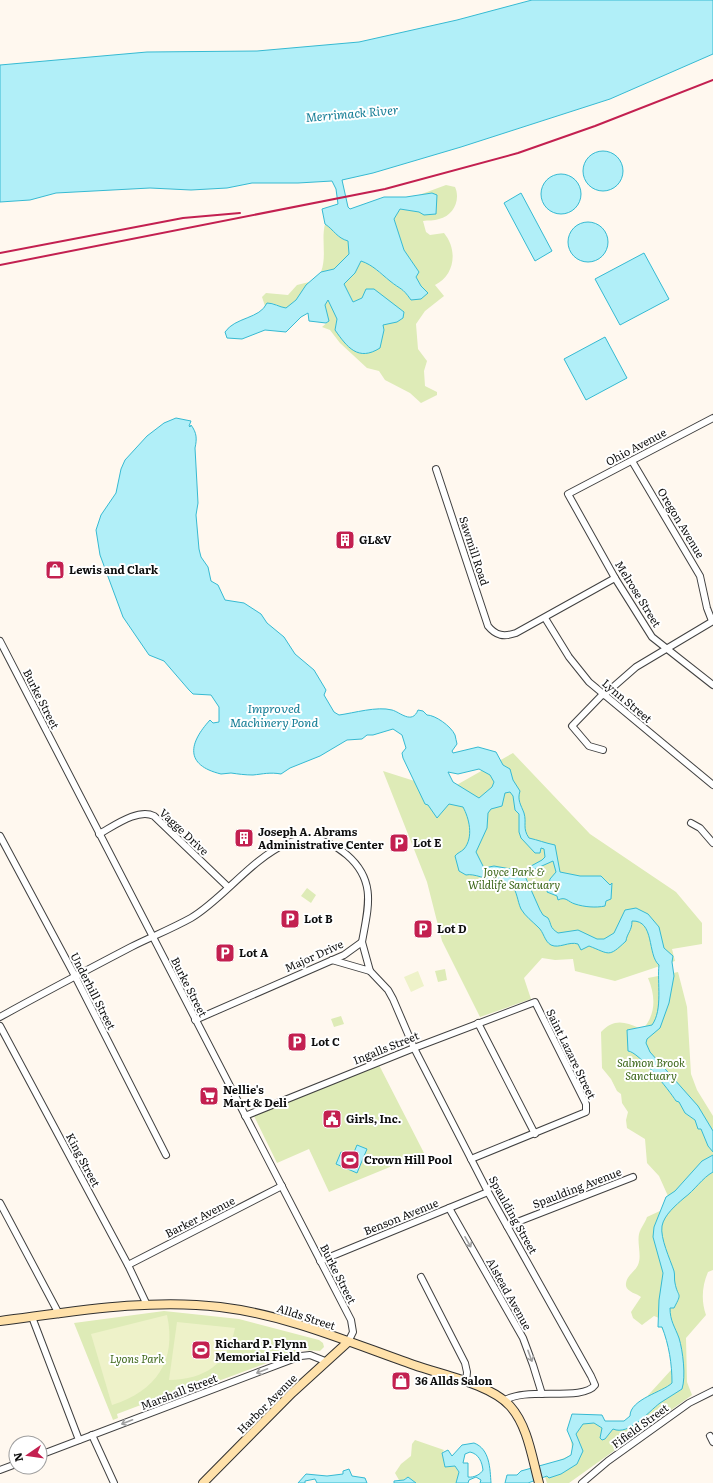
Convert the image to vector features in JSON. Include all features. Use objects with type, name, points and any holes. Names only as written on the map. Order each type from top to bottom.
[{"type":"street","name":"Ohio Avenue","points":[[568,494],[713,418]]},
{"type":"street","name":"Oregon Avenue","points":[[632,461],[700,576],[707,608],[713,621]]},
{"type":"street","name":"Sawmill Road","points":[[436,469],[488,626],[494,632],[500,635],[508,636],[545,618]]},
{"type":"street","name":"Melrose Street","points":[[568,494],[615,578],[652,637],[713,685]]},
{"type":"street","points":[[545,618],[615,578]]},
{"type":"street","name":"Lynn Street","points":[[545,618],[579,670],[603,695],[713,785]]},
{"type":"street","points":[[603,750],[589,746],[572,726],[603,695],[636,667],[713,621]]},
{"type":"street","name":"Burke Street","points":[[0,641],[282,1186],[352,1325],[353,1332],[348,1342]]},
{"type":"street","name":"Vagge Drive","points":[[99,834],[136,816],[149,814],[154,816],[228,888]]},
{"type":"street","points":[[691,823],[700,828],[713,843]]},
{"type":"street","name":"Underhill Street","points":[[0,836],[75,976],[166,1155]]},
{"type":"street","points":[[0,1017],[152,936],[191,918],[210,904],[262,858],[281,845],[304,839],[328,843],[342,851],[354,862],[367,882],[369,911],[362,942]]},
{"type":"street","name":"Major Drive","points":[[196,1020],[332,960],[350,951],[362,942]]},
{"type":"street","name":"Spaulding Street","points":[[362,942],[370,971],[388,990],[414,1048],[488,1192],[595,1385],[585,1392],[516,1395],[504,1401]]},
{"type":"street","points":[[332,960],[370,971]]},
{"type":"street","name":"Ingalls Street","points":[[245,1116],[414,1048],[535,1002]]},
{"type":"street","name":"Saint Lazare Street","points":[[472,1159],[586,1112],[586,1104],[535,1002]]},
{"type":"street","points":[[478,1023],[535,1134]]},
{"type":"street","name":"King Street","points":[[0,1026],[128,1265],[147,1306]]},
{"type":"street","name":"Spaulding Avenue","points":[[507,1226],[633,1177]]},
{"type":"street","name":"Barker Avenue","points":[[128,1265],[282,1186]]},
{"type":"street","name":"Benson Avenue","points":[[320,1261],[488,1192]]},
{"type":"street","points":[[0,1203],[60,1314]]},
{"type":"street","name":"Alstead Avenue","points":[[449,1208],[523,1338],[542,1394]]},
{"type":"street","points":[[421,1277],[465,1363],[467,1372],[466,1383]]},
{"type":"street","name":"Allds Street","points":[[0,1322],[32,1317],[147,1306],[204,1306],[247,1311],[294,1324],[466,1383],[504,1401],[514,1411],[521,1424],[533,1459],[539,1483]]},
{"type":"street","points":[[32,1317],[79,1440]]},
{"type":"street","name":"Harbor Avenue","points":[[203,1483],[325,1361],[348,1342]]},
{"type":"street","name":"Marshall Street","points":[[48,1452],[301,1356],[310,1355],[325,1361]]},
{"type":"street","name":"Fifield Street","points":[[582,1483],[608,1461],[689,1403],[713,1391]]},
{"type":"street","points":[[92,1435],[114,1483]]},
{"type":"green space","points":[[446,185],[455,187],[457,192],[456,202],[452,211],[444,217],[435,220],[423,221],[426,232],[430,235],[444,233],[453,254],[450,269],[447,275],[442,281],[435,285],[444,296],[425,311],[416,324],[418,349],[427,361],[424,371],[425,386],[437,392],[437,395],[421,403],[410,393],[385,380],[379,371],[367,368],[340,343],[330,330],[322,327],[329,321],[325,305],[328,299],[337,319],[335,330],[382,338],[384,330],[362,298],[353,302],[344,284],[355,273],[361,260],[373,267],[401,289],[411,300],[428,293],[421,286],[416,277],[419,272],[404,250],[394,219],[400,209],[419,212],[432,193],[419,195]]},
{"type":"green space","points":[[325,224],[338,236],[348,241],[349,254],[334,269],[321,272],[324,260]]},
{"type":"green space","points":[[309,282],[296,300],[286,309],[272,303],[265,306],[262,297],[266,293],[288,295],[297,285]]},
{"type":"green space","name":"Joyce Park & Wildlife Sanctuary","points":[[513,753],[590,834],[676,892],[702,923],[702,944],[672,949],[675,961],[615,981],[575,971],[573,959],[555,960],[542,958],[524,978],[531,999],[480,1017],[442,941],[427,882],[383,771],[446,791]]},
{"type":"green space","points":[[307,888],[316,895],[311,903],[301,896]]},
{"type":"green space","points":[[445,969],[447,980],[438,982],[435,971]]},
{"type":"green space","points":[[418,971],[424,986],[411,992],[404,977]]},
{"type":"green space","name":"Salmon Brook Sanctuary","points":[[678,972],[687,1007],[691,1074],[697,1090],[713,1116],[713,1270],[708,1272],[703,1288],[703,1304],[706,1315],[686,1338],[687,1382],[692,1395],[569,1483],[547,1483],[542,1468],[571,1455],[572,1446],[569,1426],[571,1422],[620,1423],[629,1419],[641,1403],[672,1369],[670,1346],[666,1335],[660,1326],[659,1318],[654,1316],[642,1325],[633,1318],[631,1312],[641,1297],[628,1290],[626,1286],[627,1279],[638,1265],[640,1254],[639,1234],[641,1229],[647,1217],[662,1210],[668,1196],[659,1176],[647,1163],[645,1139],[627,1128],[626,1120],[628,1112],[622,1103],[621,1094],[617,1091],[611,1079],[602,1068],[601,1032],[610,1025],[619,1022],[639,1028],[627,1030],[642,1030],[650,1018],[653,1006],[651,985],[648,978]]},
{"type":"green space","points":[[341,1016],[344,1024],[334,1027],[331,1019]]},
{"type":"green space","points":[[379,1065],[424,1153],[329,1192],[309,1149],[277,1163],[254,1116]]},
{"type":"green space","name":"Lyons Park","points":[[164,1311],[239,1319],[319,1340],[323,1343],[324,1347],[320,1351],[302,1350],[194,1390],[191,1386],[117,1414],[118,1418],[113,1420],[74,1323]]},
{"type":"green space","points":[[167,1315],[169,1346],[166,1360],[160,1372],[141,1392],[112,1405],[91,1334]]},
{"type":"green space","name":"Richard P. Flynn Memorial Field","points":[[177,1322],[235,1328],[226,1352],[212,1368],[193,1377],[169,1380]]},
{"type":"green space","points":[[415,1440],[444,1450],[442,1453],[445,1467],[455,1466],[459,1473],[456,1483],[416,1483],[406,1478],[404,1480],[399,1480],[395,1473],[401,1464],[411,1456],[412,1444]]},
{"type":"water","name":"Merrimack River","points":[[532,0],[713,0],[713,54],[610,99],[461,147],[373,173],[342,180],[348,207],[350,209],[384,197],[406,197],[432,193],[437,195],[436,214],[424,215],[419,212],[400,209],[394,219],[404,250],[419,272],[416,277],[421,286],[428,293],[421,299],[411,300],[403,291],[369,265],[361,261],[355,273],[344,284],[353,302],[362,298],[366,289],[374,289],[404,312],[403,318],[397,322],[383,325],[384,330],[380,348],[372,352],[359,353],[354,351],[344,342],[335,330],[337,319],[328,300],[325,305],[329,321],[326,323],[309,321],[308,313],[301,317],[286,332],[265,330],[242,339],[227,338],[225,332],[235,323],[259,312],[267,303],[286,308],[296,300],[306,285],[321,272],[334,269],[349,254],[348,241],[338,236],[325,224],[322,209],[338,204],[336,189],[332,181],[252,183],[227,188],[191,190],[150,188],[56,193],[30,200],[0,202],[0,65],[147,52],[257,51],[359,42],[457,20]]},
{"type":"water","points":[[603,151],[617,157],[623,171],[617,185],[603,191],[589,185],[583,171],[589,157]]},
{"type":"water","points":[[561,174],[569,176],[575,180],[579,186],[581,194],[579,202],[575,208],[569,212],[561,214],[553,212],[547,208],[543,202],[541,194],[543,186],[547,180],[553,176]]},
{"type":"water","points":[[521,193],[552,251],[535,261],[504,203]]},
{"type":"water","points":[[588,222],[596,224],[602,228],[606,234],[608,242],[606,250],[602,256],[596,260],[588,262],[580,260],[574,256],[570,250],[568,242],[570,234],[574,228],[580,224]]},
{"type":"water","points":[[644,253],[669,299],[620,325],[595,279]]},
{"type":"water","points":[[605,337],[627,378],[586,400],[564,359]]},
{"type":"water","name":"Improved Machinery Pond","points":[[176,418],[191,421],[189,426],[190,427],[191,425],[195,433],[198,503],[196,515],[199,549],[201,557],[208,567],[211,581],[218,585],[225,600],[244,603],[261,614],[267,623],[284,637],[295,654],[314,670],[326,690],[324,695],[334,712],[339,715],[373,709],[386,709],[413,717],[418,710],[423,711],[427,715],[430,715],[442,722],[453,732],[457,744],[452,751],[453,753],[478,747],[496,752],[503,765],[510,769],[513,780],[520,791],[519,800],[524,813],[525,828],[529,838],[555,845],[560,872],[580,876],[601,876],[610,885],[612,883],[611,899],[606,901],[605,906],[586,906],[575,904],[565,899],[558,900],[557,896],[547,892],[550,879],[556,872],[553,861],[524,874],[540,910],[543,915],[548,918],[553,929],[558,933],[578,930],[597,939],[604,939],[614,933],[625,910],[636,908],[648,914],[659,927],[664,948],[673,956],[672,962],[674,976],[669,1003],[660,1028],[647,1039],[646,1043],[650,1052],[698,1106],[713,1131],[713,1152],[708,1146],[701,1129],[698,1129],[695,1120],[685,1113],[679,1102],[676,1101],[646,1064],[633,1053],[628,1051],[627,1030],[652,1025],[659,1004],[659,965],[655,960],[650,939],[644,926],[639,922],[632,921],[626,941],[616,950],[609,953],[589,946],[581,950],[578,944],[575,943],[557,946],[551,945],[545,939],[540,929],[521,909],[515,890],[511,883],[500,885],[498,881],[473,875],[466,875],[459,871],[455,856],[464,849],[470,833],[469,822],[465,811],[463,807],[449,804],[437,818],[428,805],[425,804],[403,758],[402,753],[406,748],[402,735],[393,729],[373,735],[367,735],[362,739],[347,740],[320,756],[290,768],[281,774],[221,774],[209,770],[201,765],[196,759],[194,745],[210,720],[213,723],[219,722],[219,707],[211,695],[193,694],[164,661],[149,655],[123,617],[100,555],[96,530],[101,515],[116,493],[121,469],[125,460],[147,436],[164,423]],"holes":[[[479,769],[490,775],[494,782],[492,787],[479,798],[453,782],[448,772],[458,774]],[[510,792],[513,796],[515,810],[519,814],[519,832],[521,838],[535,853],[540,853],[541,848],[544,849],[545,857],[522,871],[494,866],[484,868],[476,852],[487,828],[488,813],[491,809],[502,806],[505,793]]]},
{"type":"water","name":"Crown Hill Pool","points":[[357,1145],[367,1149],[357,1173],[336,1164],[341,1152],[352,1157]]},
{"type":"water","points":[[713,1155],[713,1172],[705,1177],[671,1210],[665,1218],[662,1226],[662,1236],[674,1271],[676,1288],[679,1295],[674,1308],[670,1308],[670,1313],[682,1350],[684,1378],[682,1389],[660,1403],[632,1426],[619,1430],[613,1429],[605,1439],[602,1440],[600,1438],[602,1428],[594,1423],[583,1424],[576,1434],[583,1451],[577,1464],[561,1474],[549,1478],[547,1476],[528,1483],[505,1483],[507,1475],[517,1475],[521,1471],[564,1459],[571,1455],[573,1444],[567,1430],[572,1414],[602,1415],[605,1421],[624,1421],[630,1416],[631,1410],[635,1405],[641,1400],[672,1383],[671,1362],[667,1341],[662,1327],[658,1327],[659,1300],[663,1273],[653,1237],[654,1227],[666,1197],[675,1191],[702,1161]]},
{"type":"water","points":[[474,1443],[483,1450],[488,1460],[491,1483],[480,1483],[481,1480],[476,1477],[469,1480],[468,1483],[456,1483],[459,1472],[455,1466],[445,1467],[442,1453],[448,1450],[452,1456],[462,1445]],"holes":[[[470,1452],[480,1459],[483,1470],[481,1473],[473,1477],[468,1477],[468,1463],[463,1463],[465,1454]]]},
{"type":"water","points":[[349,1469],[352,1476],[365,1478],[367,1483],[317,1483],[315,1479],[305,1481],[305,1483],[298,1483],[306,1474],[327,1476],[343,1474],[343,1471]]},
{"type":"water","points":[[408,1477],[416,1483],[394,1483],[394,1481],[404,1480]]},
{"type":"railway","points":[[0,265],[385,189],[518,153],[595,126],[713,80]]},
{"type":"railway","points":[[0,253],[183,218],[240,213]]},
{"type":"place","name":"GL&V","points":[[345,540]]},
{"type":"place","name":"Lewis and Clark","points":[[55,570]]},
{"type":"place","name":"Joseph A. Abrams Administrative Center","points":[[244,838]]},
{"type":"place","name":"Lot E","points":[[399,843]]},
{"type":"place","name":"Lot B","points":[[290,919]]},
{"type":"place","name":"Lot D","points":[[423,929]]},
{"type":"place","name":"Lot A","points":[[225,953]]},
{"type":"place","name":"Lot C","points":[[297,1042]]},
{"type":"place","name":"Nellie's Mart & Deli","points":[[209,1096]]},
{"type":"place","name":"Girls, Inc.","points":[[332,1119]]},
{"type":"place","name":"Crown Hill Pool","points":[[350,1160]]},
{"type":"place","name":"Richard P. Flynn Memorial Field","points":[[201,1350]]},
{"type":"place","name":"36 Allds Salon","points":[[401,1381]]}]
